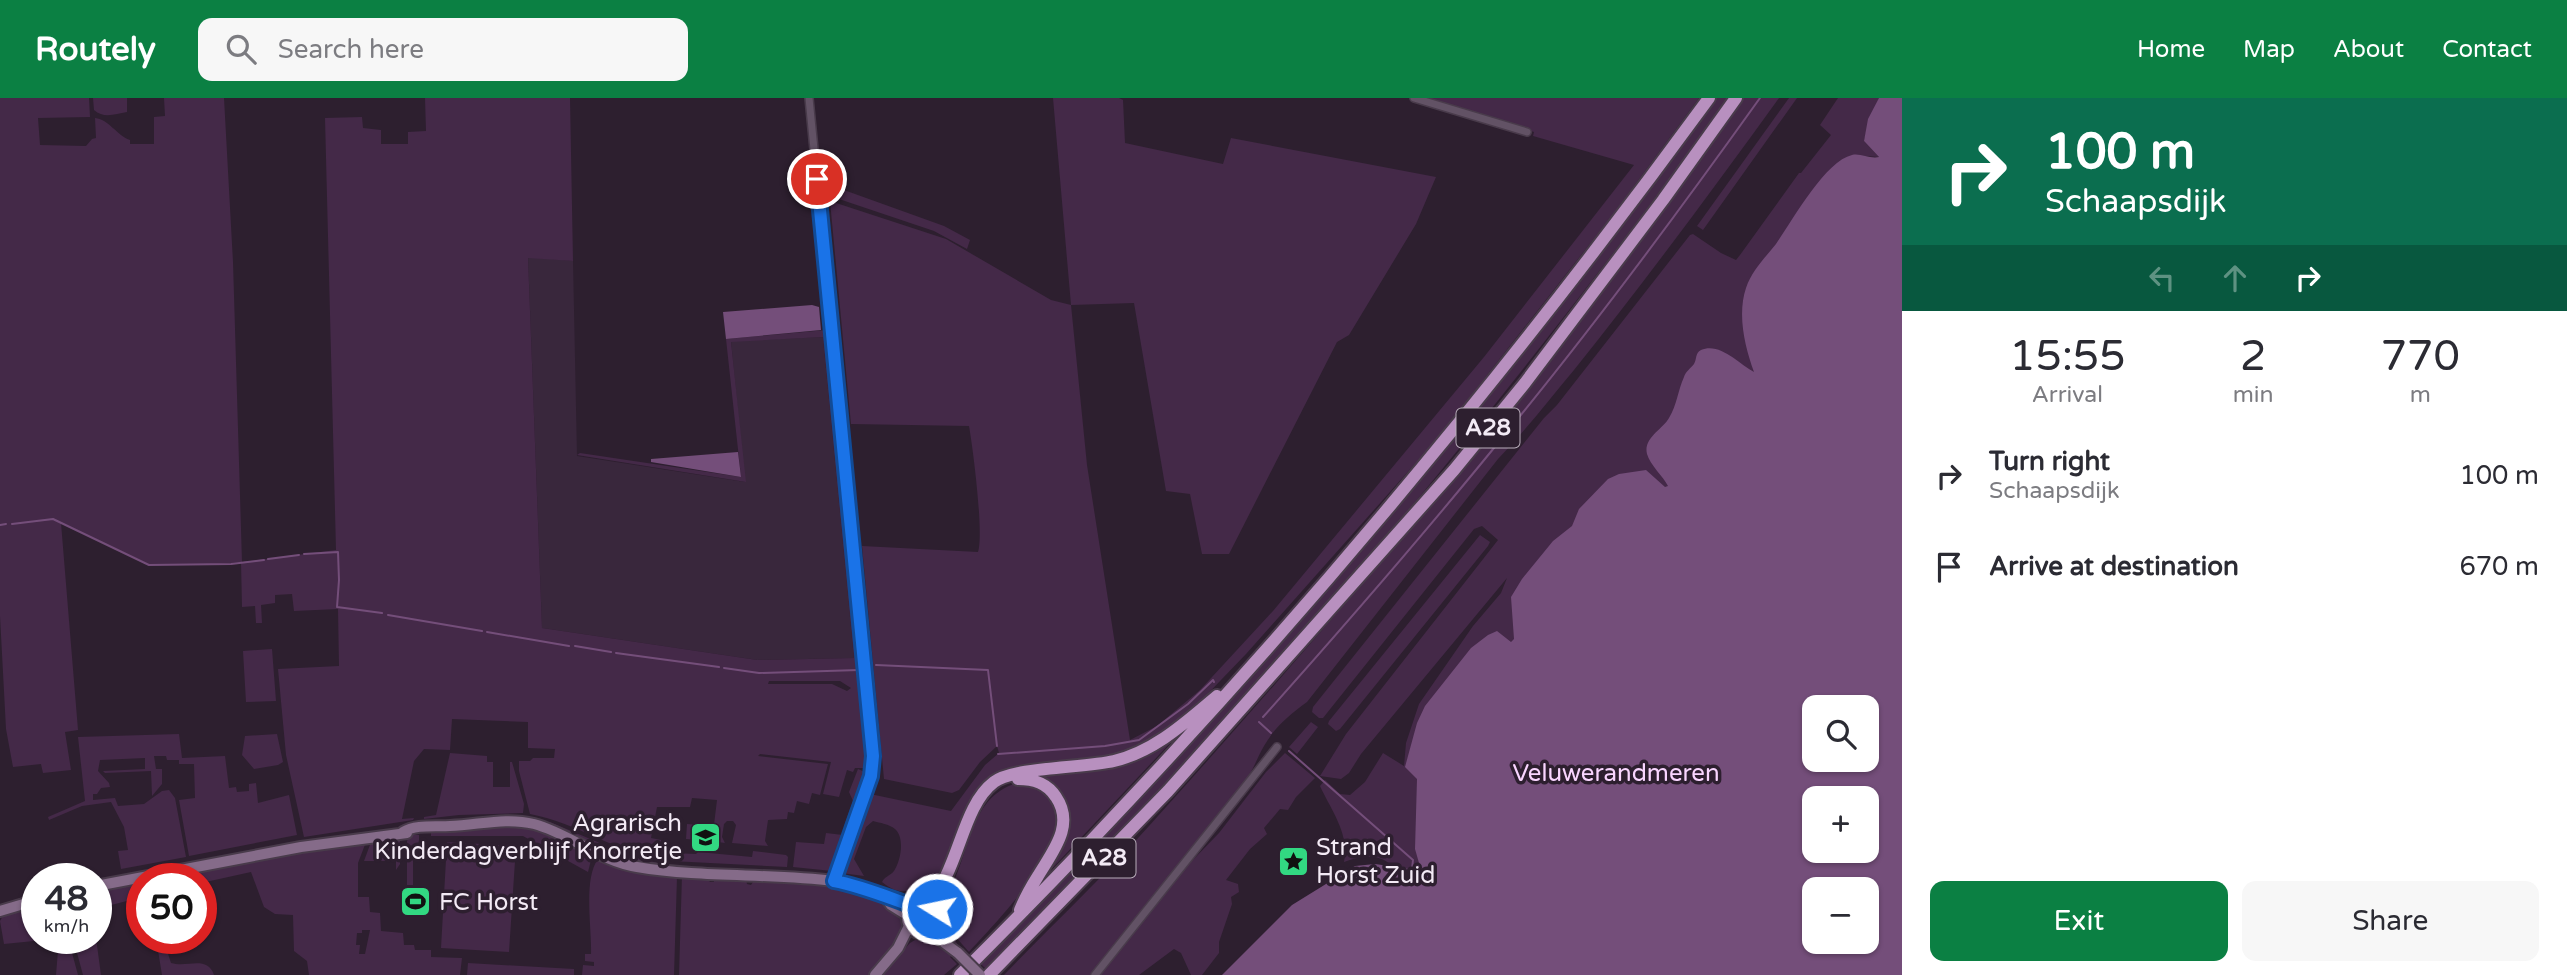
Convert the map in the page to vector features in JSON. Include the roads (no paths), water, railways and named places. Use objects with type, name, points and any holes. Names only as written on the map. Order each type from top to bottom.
[{"type":"highway","name":"A28","points":[[960,975],[1177,750],[1424,468],[1643,188],[1709,98]]},
{"type":"highway","name":"A28","points":[[989,975],[1168,792],[1454,470],[1525,383],[1736,98]]},
{"type":"highway","name":"A28","points":[[932,906],[982,792],[997,780],[1011,774],[1099,764],[1132,755],[1179,728],[1252,666]]},
{"type":"highway","name":"A28","points":[[932,906],[951,883],[986,798],[1005,782],[1031,779],[1052,791],[1061,804],[1063,834],[1031,887],[1015,920]]},
{"type":"main road","points":[[112,883],[301,847],[503,821],[535,825],[562,835],[603,857],[638,867],[834,881],[853,885],[894,899],[912,920],[934,929],[980,975]]},
{"type":"main road","points":[[875,975],[898,948],[920,902],[932,906],[940,920],[934,929]]},
{"type":"main road","points":[[0,911],[21,905]]},
{"type":"street","points":[[810,98],[873,756],[871,776],[834,881]]},
{"type":"street","points":[[1414,98],[1527,132]]},
{"type":"street","points":[[1095,975],[1277,747]]},
{"type":"waterway","points":[[1263,717],[1420,537],[1543,387],[1638,265],[1760,98]]},
{"type":"waterway","points":[[12,524],[53,519],[149,565],[231,564],[264,560]]},
{"type":"waterway","points":[[0,525],[6,524]]},
{"type":"waterway","points":[[304,554],[338,552],[337,607],[382,613]]},
{"type":"waterway","points":[[268,559],[299,555]]},
{"type":"waterway","points":[[388,615],[482,631]]},
{"type":"waterway","points":[[487,632],[569,646]]},
{"type":"waterway","points":[[575,646],[611,652]]},
{"type":"waterway","points":[[616,653],[719,667]]},
{"type":"waterway","points":[[876,665],[988,670],[997,746]]},
{"type":"waterway","points":[[724,668],[759,673],[859,670]]},
{"type":"waterway","points":[[998,754],[1105,746],[1139,740],[1188,704],[1213,680],[1214,682]]},
{"type":"waterway","points":[[1259,722],[1271,733]]},
{"type":"waterway","points":[[1289,751],[1413,860],[1412,869]]},
{"type":"place","name":"Agrarisch Kinderdagverblijf Knorretje","points":[[705,837]]},
{"type":"place","name":"Strand Horst Zuid","points":[[1293,861]]},
{"type":"place","name":"FC Horst","points":[[416,902]]},
{"type":"park label","name":"Veluwerandmeren","points":[[1616,773]]}]
